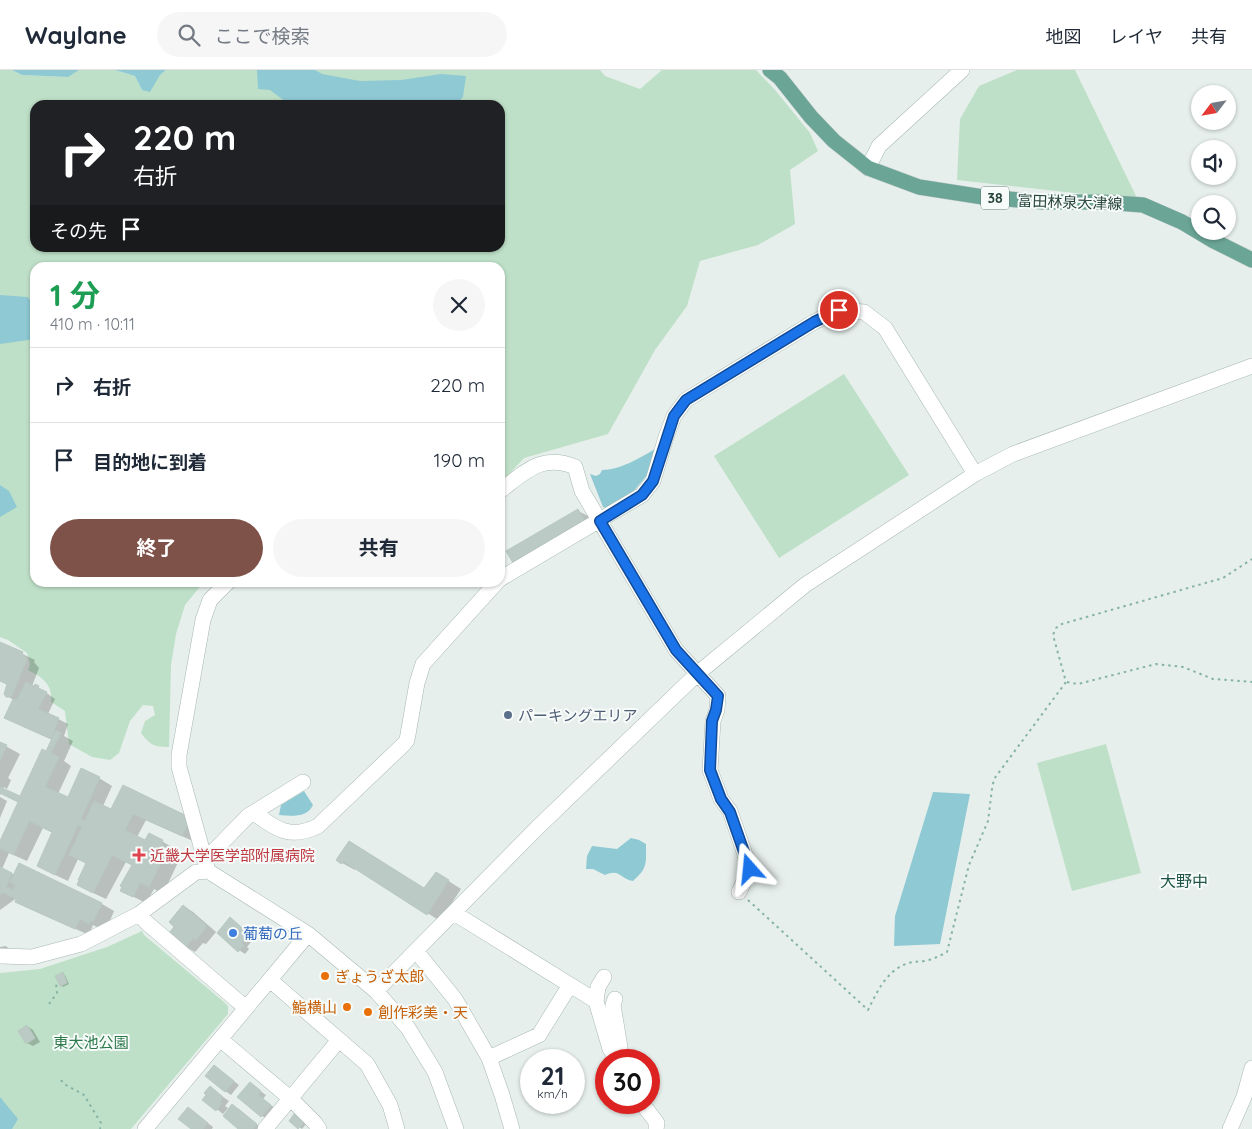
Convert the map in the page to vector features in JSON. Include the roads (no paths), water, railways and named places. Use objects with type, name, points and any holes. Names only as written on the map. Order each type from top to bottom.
[{"type":"main road","name":"富田林泉大津線","points":[[770,70],[780,78],[811,118],[834,141],[868,168],[919,187],[983,197],[1044,202],[1103,202],[1143,205],[1182,222],[1212,240],[1252,260]]},
{"type":"street","points":[[868,168],[879,146],[962,70]]},
{"type":"street","points":[[505,576],[642,495],[653,481],[674,416],[686,400],[814,322],[839,310],[864,312],[885,328],[975,474]]},
{"type":"street","points":[[376,991],[537,828],[697,674],[805,585],[975,474],[1013,454],[1252,366]]},
{"type":"street","points":[[505,488],[534,466],[545,462],[565,462],[575,467],[582,491],[676,650],[718,696],[712,721],[710,770],[721,799],[730,812],[750,869],[739,892]]},
{"type":"street","points":[[223,587],[210,600],[203,620],[179,755],[179,767],[207,866],[308,934],[376,991],[408,1028],[435,1072],[456,1129]]},
{"type":"street","points":[[254,813],[276,829],[291,833],[305,832],[318,826],[404,744],[423,664],[492,587]]},
{"type":"street","points":[[0,956],[32,956],[81,944],[139,914],[207,866],[242,821],[303,782]]},
{"type":"street","points":[[454,913],[596,1001]]},
{"type":"street","points":[[139,914],[246,1008]]},
{"type":"street","points":[[145,1129],[308,934]]},
{"type":"street","points":[[416,951],[455,999],[489,1058],[512,1129]]},
{"type":"street","points":[[604,977],[598,987],[596,1001],[610,1049]]},
{"type":"street","points":[[270,980],[367,1064],[390,1105],[397,1129]]},
{"type":"street","points":[[489,1058],[540,1035],[570,985]]},
{"type":"street","points":[[616,998],[613,1005],[620,1049]]},
{"type":"street","points":[[220,1039],[291,1098],[319,1129]]},
{"type":"street","points":[[266,1129],[340,1040]]},
{"type":"street","points":[[1230,1129],[1244,1097],[1252,1068]]},
{"type":"street","points":[[650,1114],[658,1124],[656,1129]]},
{"type":"water","points":[[12,70],[79,70],[68,77],[22,75]]},
{"type":"water","points":[[115,70],[166,70],[160,75],[150,92],[142,90],[135,76]]},
{"type":"water","points":[[257,70],[315,70],[322,74],[360,81],[401,80],[441,74],[466,76],[463,97],[460,100],[283,100],[270,90],[258,89]]},
{"type":"water","points":[[0,295],[27,297],[30,300],[30,340],[0,344]]},
{"type":"water","points":[[655,449],[649,473],[632,493],[606,508],[603,507],[590,474],[596,476],[602,470],[623,466]]},
{"type":"water","points":[[0,485],[9,491],[17,507],[0,517]]},
{"type":"water","points":[[304,791],[313,805],[307,812],[289,816],[279,815],[281,805]]},
{"type":"water","points":[[933,792],[970,794],[940,944],[894,946],[895,916]]},
{"type":"water","points":[[631,838],[646,844],[644,869],[633,881],[617,873],[605,875],[593,869],[586,869],[587,856],[592,846],[617,849]]},
{"type":"water","points":[[0,1097],[18,1119],[12,1129],[0,1129]]},
{"type":"place","name":"パーキングエリア","points":[[508,715]]},
{"type":"place","name":"近畿大学医学部附属病院","points":[[139,855]]},
{"type":"place","name":"葡萄の丘","points":[[233,933]]},
{"type":"place","name":"ぎょうざ太郎","points":[[325,976]]},
{"type":"place","name":"鮨横山","points":[[347,1007]]},
{"type":"place","name":"創作彩美・天","points":[[368,1012]]},
{"type":"district","name":"大野中","points":[[1184,881]]},
{"type":"park label","name":"東大池公園","points":[[91,1042]]}]
